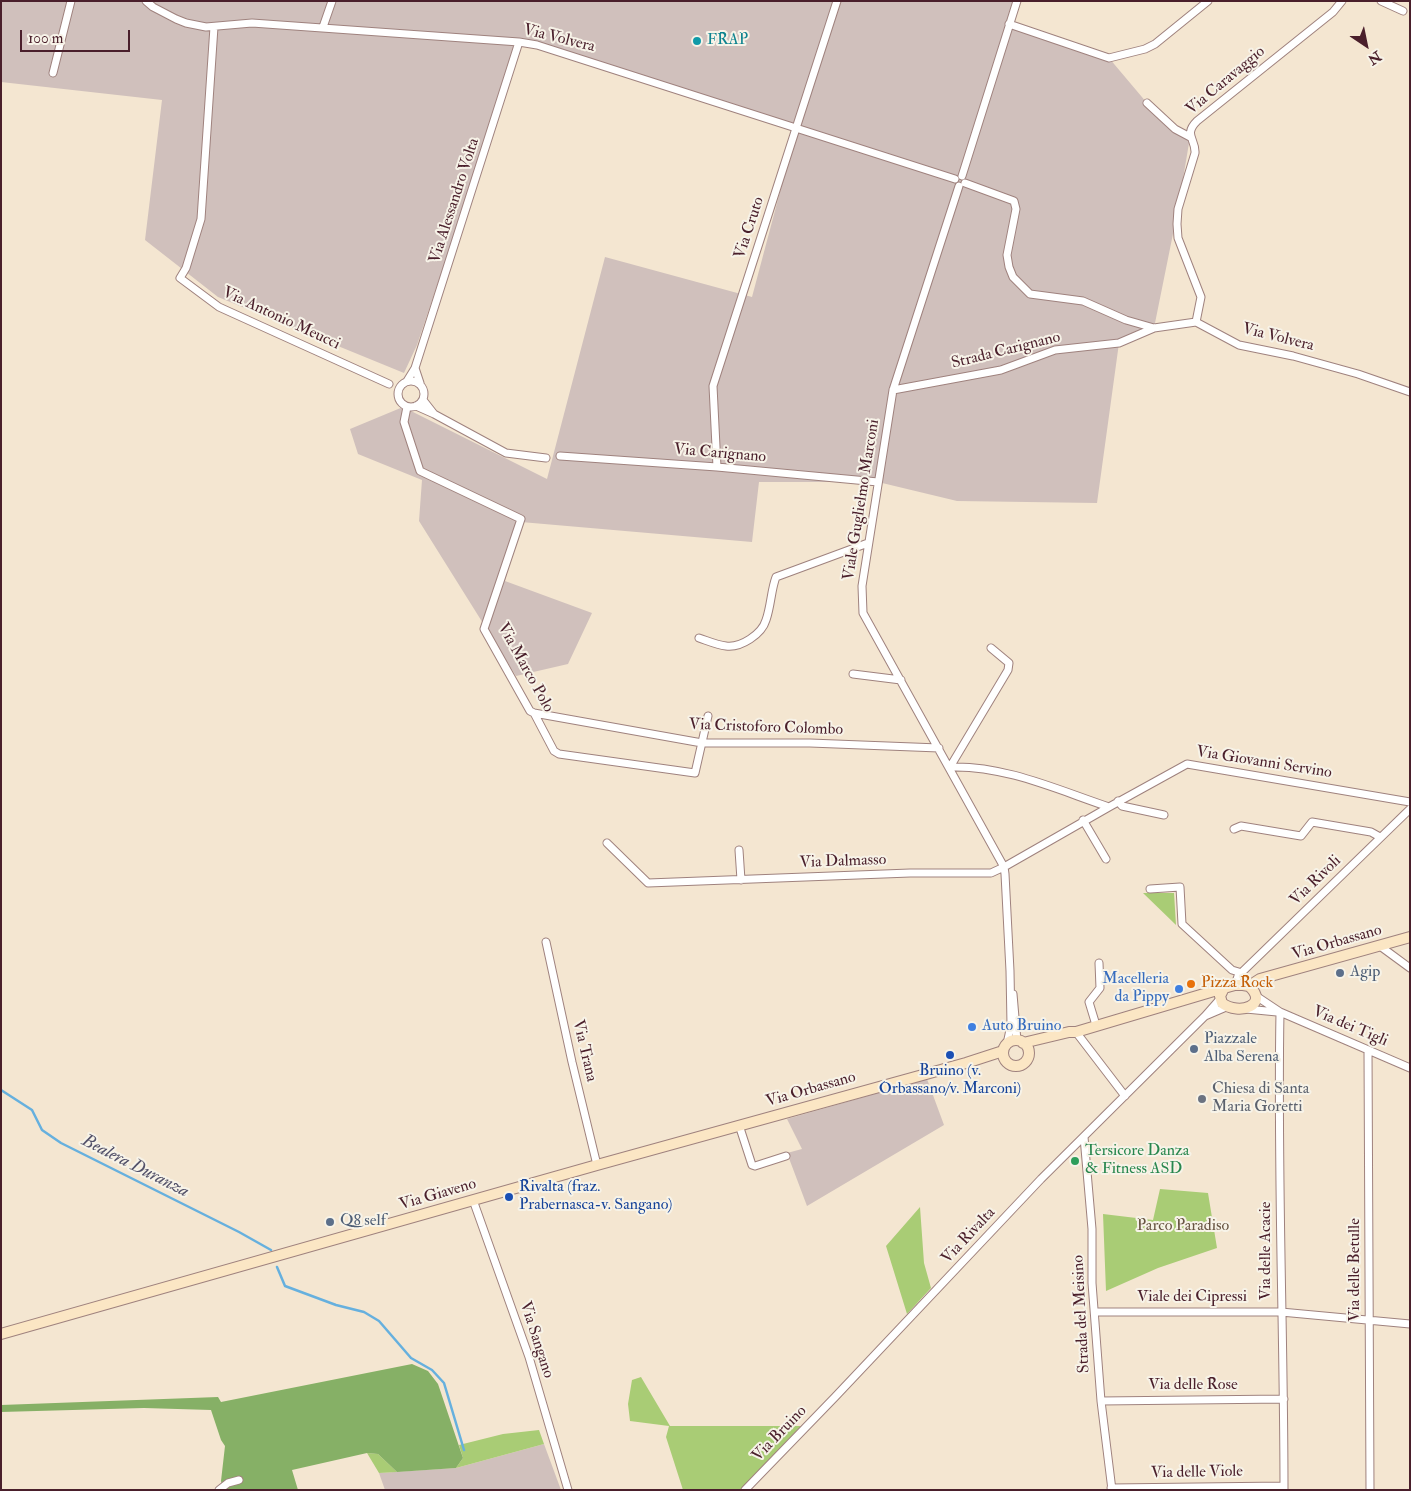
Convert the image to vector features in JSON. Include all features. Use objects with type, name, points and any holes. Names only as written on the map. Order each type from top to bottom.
[{"type":"main road","name":"Via Orbassano","points":[[1253,992],[1272,977],[1410,937]]},
{"type":"main road","name":"Via Orbassano","points":[[739,1126],[966,1063],[1011,1047],[1069,1032],[1076,1032],[1184,1001],[1198,995],[1229,987],[1253,992]]},
{"type":"main road","points":[[1223,1003],[1221,992],[1229,987]]},
{"type":"main road","name":"Via Orbassano","points":[[1184,1001],[1211,998],[1234,1010],[1246,1009],[1254,1004],[1253,992]]},
{"type":"main road","name":"Via Orbassano","points":[[1011,1047],[1010,1064],[1018,1066],[1025,1062],[1028,1054],[1035,1048],[1071,1036],[1076,1032]]},
{"type":"main road","points":[[1011,1047],[1027,1048],[1028,1054]]},
{"type":"main road","name":"Via Giaveno","points":[[1,1334],[739,1126]]},
{"type":"street","points":[[53,73],[71,1]]},
{"type":"street","name":"Via Volvera","points":[[146,1],[153,7],[186,23],[198,26],[214,27],[252,23],[519,42],[537,45],[570,54],[954,179],[958,176],[962,182]]},
{"type":"street","points":[[323,28],[332,1]]},
{"type":"street","name":"Via Cruto","points":[[716,467],[713,386],[837,1]]},
{"type":"street","name":"Viale Guglielmo Marconi","points":[[1011,1047],[1010,971],[1006,874],[1004,867],[863,613],[862,586],[893,390],[962,182],[1017,1]]},
{"type":"street","points":[[1009,24],[1109,58],[1138,51],[1155,44],[1208,1]]},
{"type":"street","name":"Via Caravaggio","points":[[1196,322],[1201,297],[1178,238],[1178,209],[1195,153],[1190,137],[1191,128],[1197,121],[1333,12],[1342,1]]},
{"type":"street","points":[[1381,1],[1403,11]]},
{"type":"street","name":"Via Antonio Meucci","points":[[214,27],[200,219],[186,268],[180,278],[219,307],[389,384]]},
{"type":"street","name":"Via Alessandro Volta","points":[[404,382],[415,368],[519,42]]},
{"type":"street","points":[[1147,103],[1176,129],[1190,137]]},
{"type":"street","points":[[962,182],[1014,201],[1016,209],[1007,255],[1008,266],[1013,277],[1030,294],[1083,302],[1126,320],[1154,328],[1196,322]]},
{"type":"street","name":"Via Volvera","points":[[1196,322],[1239,345],[1293,356],[1358,374],[1410,392]]},
{"type":"street","name":"Strada Carignano","points":[[893,390],[1001,370],[1055,350],[1120,343],[1154,328]]},
{"type":"street","points":[[415,368],[424,391],[423,400],[416,406]]},
{"type":"street","points":[[389,384],[416,381],[420,384]]},
{"type":"street","points":[[398,392],[404,382]]},
{"type":"street","points":[[389,384],[398,392],[400,402],[407,407],[416,406],[434,414],[506,453],[546,458]]},
{"type":"street","points":[[423,400],[434,414]]},
{"type":"street","name":"Via Marco Polo","points":[[407,407],[404,422],[420,470],[521,519],[484,629],[530,710],[534,713],[554,752],[695,773],[708,716]]},
{"type":"street","name":"Via Carignano","points":[[560,456],[716,467],[878,482]]},
{"type":"street","points":[[699,638],[727,646],[737,645],[750,639],[761,630],[766,620],[776,577],[868,543]]},
{"type":"street","points":[[950,767],[1008,670],[1009,663],[991,648]]},
{"type":"street","points":[[853,674],[901,680]]},
{"type":"street","name":"Via Cristoforo Colombo","points":[[534,713],[702,743],[810,743],[939,748]]},
{"type":"street","name":"Via Giovanni Servino","points":[[1108,807],[1187,764],[1410,802]]},
{"type":"street","points":[[950,767],[970,766],[1013,775],[1108,807]]},
{"type":"street","points":[[1118,801],[1122,806],[1164,815]]},
{"type":"street","name":"Via Dalmasso","points":[[607,843],[648,883],[910,873],[991,872],[1004,867],[1108,807]]},
{"type":"street","name":"Via Rivoli","points":[[1229,987],[1242,972],[1410,809]]},
{"type":"street","points":[[1083,820],[1106,859]]},
{"type":"street","points":[[1234,830],[1241,826],[1301,836],[1312,822],[1370,832],[1380,837]]},
{"type":"street","points":[[739,850],[741,880]]},
{"type":"street","points":[[1150,888],[1180,887],[1182,924],[1232,970],[1242,972],[1253,992]]},
{"type":"street","name":"Via Trana","points":[[546,942],[597,1165]]},
{"type":"street","points":[[1380,946],[1410,968]]},
{"type":"street","points":[[1096,1025],[1088,1002],[1100,988],[1099,963]]},
{"type":"street","name":"Via dei Tigli","points":[[1253,992],[1280,1012],[1410,1068]]},
{"type":"street","name":"Via Rivalta","points":[[835,1397],[1041,1179],[1205,1016],[1223,1003]]},
{"type":"street","name":"Via dei Tigli","points":[[1246,1009],[1280,1012]]},
{"type":"street","name":"Via delle Acacie","points":[[1280,1012],[1281,1312],[1284,1399],[1284,1488]]},
{"type":"street","points":[[1076,1032],[1125,1096]]},
{"type":"street","name":"Via delle Betulle","points":[[1368,1050],[1370,1490]]},
{"type":"street","points":[[739,1126],[752,1165],[755,1166],[786,1156]]},
{"type":"street","name":"Strada del Meisino","points":[[1084,1137],[1094,1312],[1101,1400],[1112,1489]]},
{"type":"street","name":"Via Sangano","points":[[473,1200],[529,1357],[568,1490]]},
{"type":"street","name":"Viale dei Cipressi","points":[[1094,1312],[1281,1312],[1410,1324]]},
{"type":"street","name":"Via Bruino","points":[[745,1490],[835,1397]]},
{"type":"street","name":"Via delle Rose","points":[[1101,1400],[1284,1399]]},
{"type":"street","points":[[219,1490],[228,1483],[239,1480]]},
{"type":"street","name":"Via delle Viole","points":[[1112,1489],[1284,1488]]},
{"type":"shaded area","points":[[1,1],[1017,1],[1009,24],[1109,58],[1147,103],[1190,137],[1178,209],[1154,328],[1119,343],[1097,503],[957,501],[878,482],[759,482],[752,542],[521,522],[505,581],[592,613],[568,664],[516,676],[419,521],[422,480],[358,454],[350,429],[403,407],[547,479],[605,257],[752,297],[797,128],[519,42],[417,345],[404,373],[218,297],[145,240],[162,100],[1,82]]},
{"type":"shaded area","points":[[927,1079],[944,1125],[807,1206],[787,1153],[802,1149],[787,1119]]},
{"type":"shaded area","points":[[544,1444],[561,1490],[385,1490],[379,1473],[456,1468]]},
{"type":"green space","points":[[1143,893],[1174,893],[1176,925]]},
{"type":"green space","name":"Parco Paradiso","points":[[1160,1189],[1208,1193],[1217,1248],[1158,1268],[1106,1291],[1103,1214],[1153,1220]]},
{"type":"green space","points":[[920,1207],[924,1263],[931,1288],[907,1314],[886,1246]]},
{"type":"green space","points":[[412,1364],[428,1371],[438,1384],[463,1458],[456,1468],[397,1472],[378,1454],[367,1453],[292,1470],[298,1490],[223,1490],[221,1481],[225,1446],[221,1440],[211,1410],[144,1408],[1,1412],[1,1405],[218,1397],[221,1402]]},
{"type":"green space","points":[[641,1377],[670,1426],[801,1426],[740,1490],[683,1490],[666,1437],[669,1426],[630,1421],[628,1404],[632,1380]]},
{"type":"green space","points":[[539,1430],[544,1444],[456,1468],[463,1458],[459,1445],[503,1434]]},
{"type":"green space","points":[[367,1453],[378,1454],[397,1472],[379,1473]]},
{"type":"waterway","name":"Bealera Duranza","points":[[1,1090],[32,1110],[42,1130],[61,1143],[239,1232],[271,1250]]},
{"type":"waterway","name":"Bealera Duranza","points":[[277,1267],[285,1286],[336,1305],[364,1312],[379,1321],[411,1358],[432,1370],[444,1383],[464,1450]]},
{"type":"place","name":"FRAP","points":[[697,41]]},
{"type":"place","name":"Agip","points":[[1340,973]]},
{"type":"place","name":"Pizza Rock","points":[[1191,984]]},
{"type":"place","name":"Macelleria da Pippy","points":[[1179,989]]},
{"type":"place","name":"Auto Bruino","points":[[972,1027]]},
{"type":"place","name":"Piazzale Alba Serena","points":[[1194,1049]]},
{"type":"place","name":"Bruino (v. Orbassano/v. Marconi)","points":[[950,1055]]},
{"type":"place","name":"Chiesa di Santa Maria Goretti","points":[[1202,1099]]},
{"type":"place","name":"Tersicore Danza & Fitness ASD","points":[[1075,1161]]},
{"type":"place","name":"Rivalta (fraz. Prabernasca-v. Sangano)","points":[[509,1197]]},
{"type":"place","name":"Q8 self","points":[[330,1222]]}]
